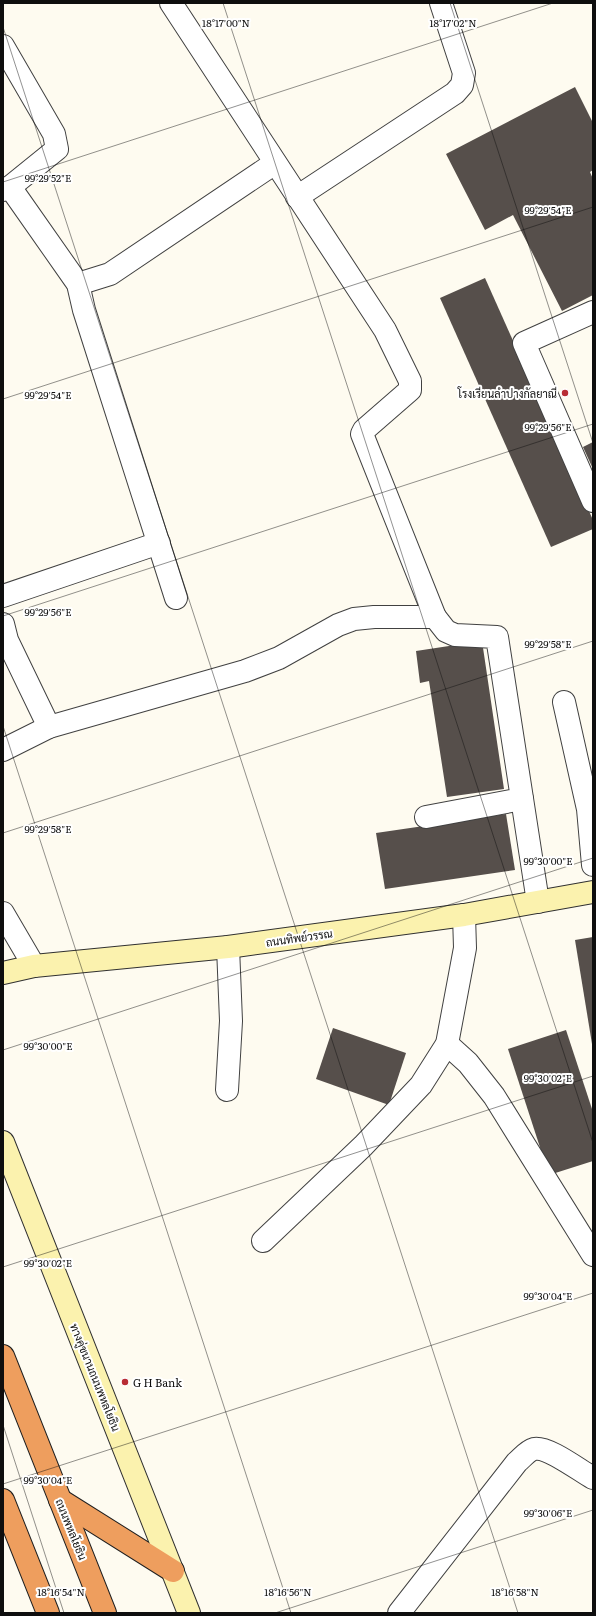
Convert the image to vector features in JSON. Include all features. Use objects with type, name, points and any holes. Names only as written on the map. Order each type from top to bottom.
[{"type":"highway","name":"ถนนพหลโยธิน","points":[[3,1356],[105,1613]]},
{"type":"highway","points":[[3,1500],[48,1613]]},
{"type":"highway","points":[[60,1500],[173,1571]]},
{"type":"street","points":[[172,3],[385,330],[410,381],[410,390],[364,430],[362,434],[435,617],[446,632],[497,637],[538,902]]},
{"type":"street","points":[[297,197],[455,93],[462,85],[464,73],[441,3]]},
{"type":"street","points":[[3,46],[54,134],[57,149],[7,189],[78,284],[84,310],[176,598]]},
{"type":"street","points":[[78,284],[110,274],[275,163]]},
{"type":"street","points":[[593,312],[524,344],[593,501]]},
{"type":"street","points":[[3,596],[159,544]]},
{"type":"street","points":[[3,750],[48,727],[245,671],[279,658],[338,625],[354,619],[374,617],[435,617]]},
{"type":"street","points":[[3,624],[7,640],[48,727]]},
{"type":"street","points":[[564,702],[588,809],[593,865]]},
{"type":"street","points":[[426,817],[522,799]]},
{"type":"street","name":"ถนนทิพย์วรรณ","points":[[3,973],[34,966],[228,947],[464,915],[593,892]]},
{"type":"street","points":[[3,913],[34,966]]},
{"type":"street","points":[[263,1241],[363,1146],[421,1085],[447,1044],[465,948],[464,915]]},
{"type":"street","points":[[227,1090],[231,1021],[228,947]]},
{"type":"street","points":[[447,1044],[468,1063],[494,1096],[593,1255]]},
{"type":"street","name":"ทางคู่ขนานถนนพหลโยธิน","points":[[3,1142],[189,1613]]},
{"type":"street","points":[[399,1613],[517,1462],[526,1454],[535,1449],[548,1451],[593,1478]]},
{"type":"building","points":[[575,87],[593,123],[593,170],[590,172],[593,179],[593,295],[562,311],[513,215],[485,230],[446,154]]},
{"type":"building","points":[[485,278],[593,520],[593,529],[551,547],[440,298]]},
{"type":"building","points":[[593,442],[593,469],[583,447]]},
{"type":"building","points":[[482,641],[504,789],[447,797],[429,681],[420,683],[416,651]]},
{"type":"building","points":[[506,814],[515,870],[385,889],[376,833]]},
{"type":"building","points":[[593,937],[593,1044],[592,1044],[575,940]]},
{"type":"building","points":[[333,1028],[406,1053],[389,1105],[316,1079]]},
{"type":"building","points":[[566,1030],[593,1112],[593,1161],[549,1175],[508,1049]]},
{"type":"place","name":"โรงเรียนลำปางกัลยาณี","points":[[565,393]]},
{"type":"place","name":"G H Bank","points":[[125,1382]]}]
